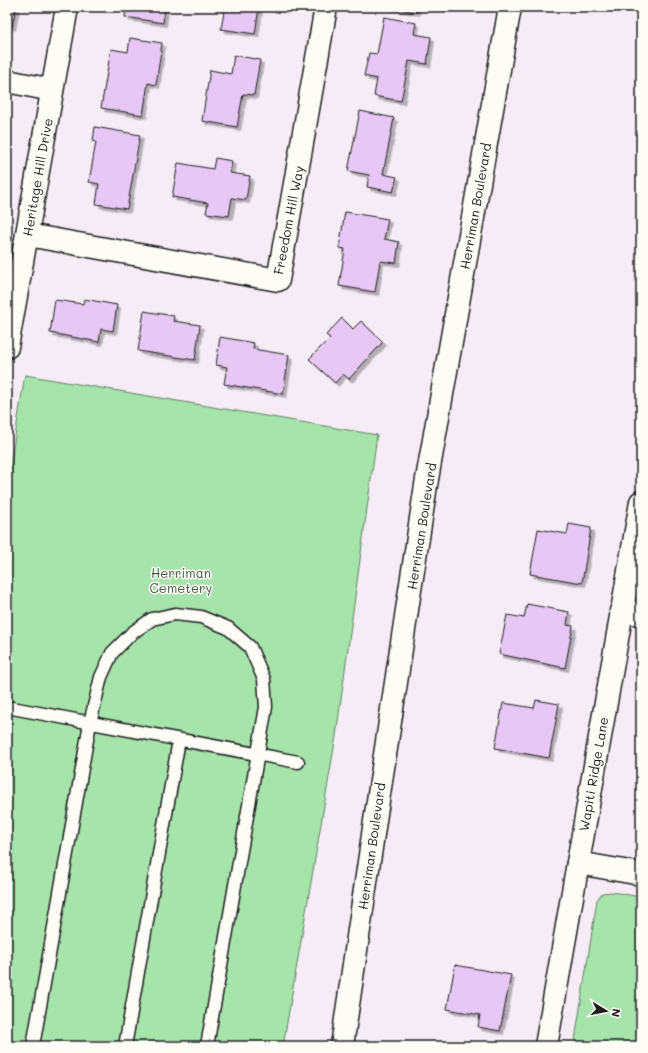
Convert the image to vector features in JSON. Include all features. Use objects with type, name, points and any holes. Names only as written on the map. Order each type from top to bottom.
[{"type":"street","name":"Heritage Hill Drive","points":[[7,348],[67,7]]},
{"type":"street","name":"Freedom Hill Way","points":[[28,235],[278,280],[326,7]]},
{"type":"street","name":"Herriman Boulevard","points":[[342,1046],[426,485],[510,7]]},
{"type":"street","points":[[7,81],[52,90]]},
{"type":"street","name":"Wapiti Ridge Lane","points":[[546,1046],[578,863],[631,612],[641,502]]},
{"type":"street","points":[[578,863],[641,874]]},
{"type":"lane","points":[[33,1046],[90,723],[101,677],[112,653],[132,633],[152,619],[175,614],[201,617],[228,628],[250,647],[264,679],[266,707],[207,1046]]},
{"type":"lane","points":[[7,707],[298,762]]},
{"type":"lane","points":[[125,1046],[179,740]]},
{"type":"green space","name":"Herriman Cemetery","points":[[25,375],[377,435],[336,736],[283,1046],[7,1046],[7,485]]},
{"type":"green space","points":[[612,892],[641,897],[641,1046],[574,1046],[597,900],[602,893]]},
{"type":"building","points":[[7,7],[16,7],[12,27],[7,26]]},
{"type":"building","points":[[126,7],[165,7],[163,23],[125,17]]},
{"type":"building","points":[[225,7],[259,7],[255,34],[221,29]]},
{"type":"building","points":[[388,7],[417,7],[416,12]]},
{"type":"building","points":[[384,17],[416,23],[414,34],[431,37],[427,64],[409,61],[401,101],[374,96],[377,79],[364,76],[369,53],[377,54]]},
{"type":"building","points":[[130,38],[162,43],[156,85],[148,83],[143,115],[101,108],[111,49],[128,52]]},
{"type":"building","points":[[234,55],[260,60],[254,95],[243,94],[237,127],[202,121],[210,70],[231,74]]},
{"type":"building","points":[[360,111],[394,118],[383,174],[397,177],[393,192],[367,187],[369,175],[348,171]]},
{"type":"building","points":[[95,127],[140,135],[127,209],[96,204],[99,184],[89,182],[96,142],[93,141]]},
{"type":"building","points":[[215,158],[232,161],[230,173],[250,176],[246,200],[232,198],[229,216],[206,213],[208,203],[172,197],[178,163],[213,169]]},
{"type":"building","points":[[345,212],[388,219],[384,239],[399,242],[396,263],[380,261],[375,292],[339,286],[345,249],[339,248]]},
{"type":"building","points":[[84,299],[117,305],[113,331],[101,329],[99,342],[50,333],[55,300],[83,304]]},
{"type":"building","points":[[144,311],[174,316],[173,321],[200,325],[195,360],[138,351]]},
{"type":"building","points":[[342,318],[353,329],[361,321],[383,342],[349,379],[343,374],[335,383],[309,359],[330,338],[326,335]]},
{"type":"building","points":[[220,337],[254,343],[253,349],[289,355],[283,394],[224,384],[227,367],[216,365]]},
{"type":"building","points":[[569,524],[591,528],[582,583],[530,574],[538,529],[567,534]]},
{"type":"building","points":[[527,604],[569,612],[567,625],[573,626],[565,668],[499,654],[507,615],[524,618]]},
{"type":"building","points":[[536,700],[559,704],[549,758],[495,748],[503,703],[534,708]]},
{"type":"building","points":[[455,965],[511,975],[500,1031],[478,1027],[480,1015],[447,1009]]}]
